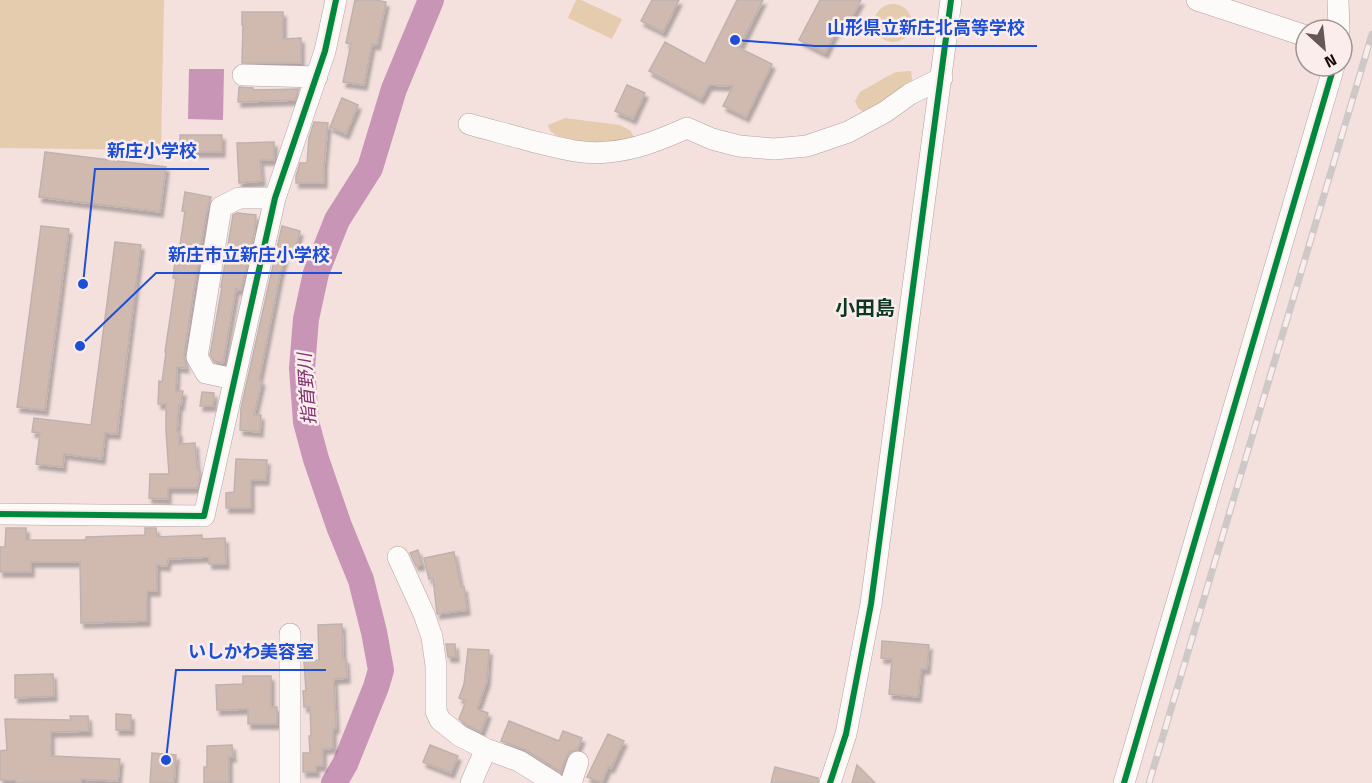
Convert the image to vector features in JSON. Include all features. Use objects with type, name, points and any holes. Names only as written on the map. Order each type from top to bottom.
[{"type":"street","points":[[0,514],[204,516],[275,198],[325,51],[336,0]]},
{"type":"street","points":[[830,783],[846,734],[872,604],[951,0]]},
{"type":"street","points":[[1197,0],[1294,32]]},
{"type":"street","points":[[1338,0],[1339,18]]},
{"type":"street","points":[[243,75],[317,76]]},
{"type":"street","points":[[469,124],[557,148],[584,152],[608,152],[637,147],[687,128],[712,139],[739,146],[774,149],[807,146],[848,132],[885,112],[910,94],[942,78]]},
{"type":"street","points":[[1124,783],[1330,78]]},
{"type":"street","points":[[234,379],[206,373],[197,357],[221,207],[239,198],[275,198]]},
{"type":"street","points":[[398,557],[432,637],[436,666],[436,711],[440,720],[460,736],[486,749],[519,761],[554,783]]},
{"type":"street","points":[[290,634],[291,783]]},
{"type":"street","points":[[471,783],[486,749]]},
{"type":"street","points":[[571,783],[578,762]]},
{"type":"shaded area","points":[[0,0],[164,0],[161,150],[0,148]]},
{"type":"shaded area","points":[[576,0],[581,0],[622,19],[612,39],[568,18]]},
{"type":"shaded area","points":[[893,4],[906,10],[912,23],[906,36],[893,42],[880,36],[874,23],[880,10]]},
{"type":"shaded area","points":[[189,69],[224,69],[223,120],[188,119]]},
{"type":"shaded area","points":[[911,71],[913,85],[865,113],[858,108],[855,101],[860,92],[896,72]]},
{"type":"shaded area","points":[[565,118],[620,125],[631,131],[635,140],[606,145],[561,139],[550,131],[548,125]]},
{"type":"building","points":[[355,0],[386,2],[377,45],[372,44],[364,85],[343,82],[351,44],[346,43]]},
{"type":"building","points":[[652,0],[679,0],[663,32],[641,21]]},
{"type":"building","points":[[737,0],[763,0],[739,48],[772,64],[746,117],[723,106],[733,86],[709,85],[701,99],[649,71],[665,42],[705,64]]},
{"type":"building","points":[[820,0],[861,0],[847,27],[840,23],[825,53],[799,40]]},
{"type":"building","points":[[242,12],[283,12],[283,39],[301,38],[301,63],[242,63]]},
{"type":"building","points":[[627,85],[645,93],[633,119],[615,111]]},
{"type":"building","points":[[239,87],[253,88],[253,90],[299,89],[295,100],[238,102]]},
{"type":"building","points":[[342,98],[358,105],[346,134],[330,127]]},
{"type":"building","points":[[314,122],[328,123],[324,183],[296,183],[300,163],[307,163],[309,138]]},
{"type":"building","points":[[180,135],[222,135],[222,152],[180,152]]},
{"type":"building","points":[[274,142],[274,160],[260,160],[262,181],[239,183],[237,143]]},
{"type":"building","points":[[45,152],[166,167],[160,212],[39,197]]},
{"type":"building","points":[[185,192],[211,197],[206,214],[184,355],[186,368],[177,367],[176,391],[183,391],[181,405],[179,405],[177,431],[179,432],[179,444],[195,443],[197,469],[200,470],[200,475],[197,488],[168,488],[168,499],[149,498],[150,474],[169,474],[166,404],[158,404],[159,381],[162,382],[176,278],[173,278],[176,252],[179,252],[185,211],[182,211]]},
{"type":"building","points":[[237,213],[256,215],[255,230],[241,290],[236,289],[223,363],[214,361],[210,355],[233,215]]},
{"type":"building","points":[[41,226],[69,229],[45,410],[17,407]]},
{"type":"building","points":[[282,226],[300,231],[295,250],[287,248],[259,380],[262,381],[254,415],[261,415],[260,432],[240,430],[241,408]]},
{"type":"building","points":[[115,242],[141,245],[117,434],[105,433],[102,459],[64,454],[63,467],[36,464],[40,433],[32,432],[34,418],[91,425]]},
{"type":"building","points":[[202,392],[214,393],[213,406],[200,406]]},
{"type":"building","points":[[236,459],[267,460],[266,480],[251,480],[251,508],[226,508],[226,493],[234,492]]},
{"type":"building","points":[[6,528],[26,528],[26,540],[86,540],[86,537],[145,535],[145,528],[156,528],[157,537],[202,535],[202,539],[225,538],[226,564],[209,564],[209,557],[168,559],[167,566],[157,565],[157,591],[147,591],[147,621],[81,623],[80,562],[31,562],[31,572],[0,572],[0,547],[5,547]]},
{"type":"building","points":[[418,550],[422,565],[416,566],[410,553]]},
{"type":"building","points":[[454,552],[461,587],[464,587],[467,610],[437,614],[433,578],[429,579],[424,558]]},
{"type":"building","points":[[342,624],[343,659],[346,659],[347,678],[334,679],[336,728],[333,729],[333,748],[323,749],[323,766],[316,766],[316,772],[303,772],[303,753],[310,753],[309,736],[311,736],[310,707],[304,707],[303,691],[306,691],[304,662],[319,660],[318,625]]},
{"type":"building","points":[[882,641],[929,645],[927,669],[921,669],[918,697],[889,694],[892,659],[881,658]]},
{"type":"building","points":[[446,644],[455,644],[456,657],[448,657]]},
{"type":"building","points":[[468,649],[489,650],[487,681],[477,709],[488,713],[481,732],[459,719],[466,701],[459,698],[464,684]]},
{"type":"building","points":[[53,674],[54,696],[15,698],[15,675]]},
{"type":"building","points":[[243,676],[271,676],[271,707],[277,707],[277,724],[248,724],[248,709],[217,710],[216,685],[243,684]]},
{"type":"building","points":[[116,714],[131,715],[131,730],[116,730]]},
{"type":"building","points":[[70,716],[88,716],[89,731],[51,732],[51,756],[120,759],[118,781],[81,779],[81,783],[16,783],[16,780],[0,780],[0,751],[7,750],[5,719],[71,720]]},
{"type":"building","points":[[509,721],[559,741],[563,731],[582,738],[577,750],[570,752],[566,757],[561,772],[526,750],[501,741]]},
{"type":"building","points":[[608,734],[624,741],[611,768],[608,767],[602,782],[587,777]]},
{"type":"building","points":[[232,745],[233,757],[229,757],[229,783],[204,783],[207,746]]},
{"type":"building","points":[[430,745],[458,756],[451,773],[423,762]]},
{"type":"building","points":[[152,753],[176,755],[174,783],[150,783]]},
{"type":"building","points":[[857,765],[875,783],[852,783]]},
{"type":"building","points":[[775,767],[818,778],[818,783],[771,783]]},
{"type":"waterway","name":"指首野川","points":[[334,783],[345,764],[381,670],[361,580],[339,526],[306,422],[302,368],[306,319],[316,273],[337,220],[370,168],[394,89],[431,0]]},
{"type":"railway","points":[[1149,783],[1372,34]]},
{"type":"cycle path","points":[[0,514],[204,516],[275,198],[325,51],[336,0]]},
{"type":"cycle path","points":[[830,783],[846,734],[871,604],[951,0]]},
{"type":"cycle path","points":[[1124,783],[1330,78]]},
{"type":"place","name":"山形県立新庄北高等学校","points":[[735,40]]},
{"type":"place","name":"新庄小学校","points":[[83,284]]},
{"type":"place","name":"新庄市立新庄小学校","points":[[80,346]]},
{"type":"place","name":"いしかわ美容室","points":[[166,760]]},
{"type":"district","name":"小田島","points":[[865,308]]}]
